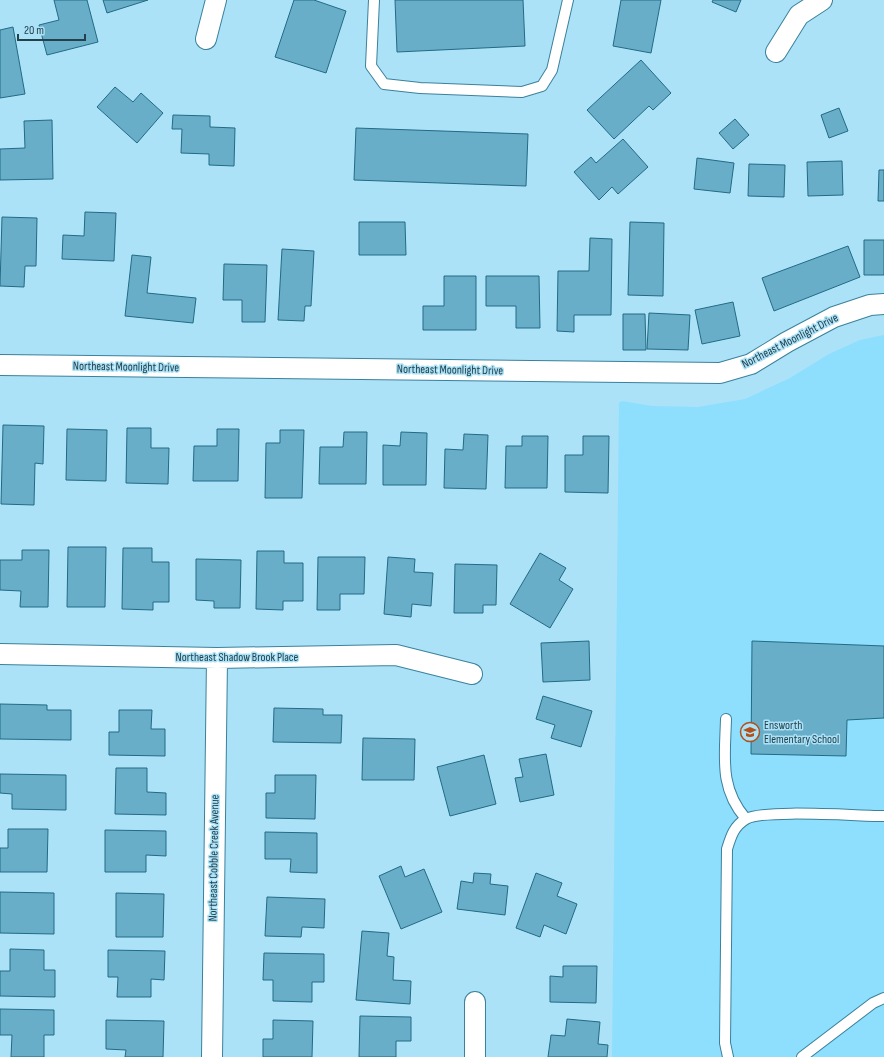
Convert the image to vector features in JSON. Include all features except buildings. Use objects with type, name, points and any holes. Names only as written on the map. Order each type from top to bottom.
[{"type":"street","points":[[206,39],[216,0]]},
{"type":"street","points":[[776,52],[799,15],[822,0]]},
{"type":"street","name":"Northeast Moonlight Drive","points":[[0,366],[720,373],[751,364],[787,342],[834,317],[870,305],[884,304]]},
{"type":"street","name":"Northeast Shadow Brook Place","points":[[0,654],[217,658],[396,655],[472,674]]},
{"type":"street","name":"Northeast Cobble Creek Avenue","points":[[212,1057],[217,658]]},
{"type":"street","points":[[475,1002],[475,1057]]},
{"type":"lane","points":[[374,0],[371,66],[384,84],[420,88],[522,92],[542,86],[552,70],[568,0]]},
{"type":"lane","points":[[726,719],[725,771],[729,790],[735,806],[746,819]]},
{"type":"lane","points":[[728,1057],[725,1043],[727,849],[732,832],[746,819],[766,814],[884,816]]},
{"type":"lane","points":[[802,1057],[873,1003],[884,998]]},
{"type":"shaded area","name":"Ensworth Elementary School","points":[[884,335],[884,1057],[612,1057],[619,403],[622,401],[652,406],[698,407],[745,399],[790,378],[829,354],[860,340]]},
{"type":"place","name":"Ensworth Elementary School","points":[[750,732]]}]
